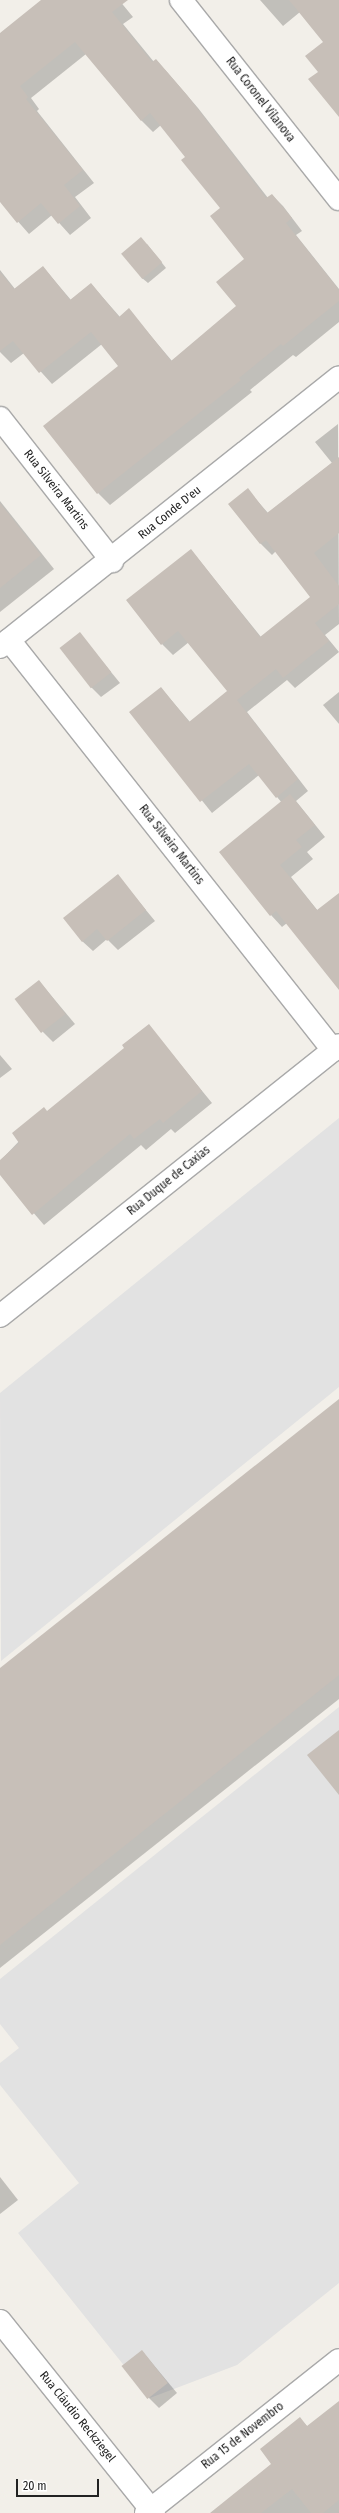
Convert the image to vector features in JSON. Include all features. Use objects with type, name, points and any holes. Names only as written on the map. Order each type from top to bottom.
[{"type":"street","name":"Rua Coronel Vilanova","points":[[181,0],[339,199]]},
{"type":"street","name":"Rua Conde D'eu","points":[[5,644],[112,561],[339,377]]},
{"type":"street","name":"Rua Silveira Martins","points":[[0,418],[112,561]]},
{"type":"street","name":"Rua Silveira Martins","points":[[5,644],[336,1048]]},
{"type":"street","name":"Rua Duque de Caxias","points":[[0,1316],[336,1048]]},
{"type":"street","name":"Rua Cláudio Reckziegel","points":[[0,2321],[151,2512]]},
{"type":"street","name":"Rua 15 de Novembro","points":[[151,2512],[339,2360]]},
{"type":"shaded area","points":[[339,1118],[339,1387],[1,1661],[0,1393]]},
{"type":"shaded area","points":[[339,1707],[339,2283],[237,2365],[150,2398],[18,2233],[79,2183],[0,2085],[0,2063],[19,2048],[0,2024],[0,1979]]},
{"type":"building","points":[[41,0],[128,0],[112,12],[152,62],[156,59],[187,95],[266,198],[272,194],[292,218],[286,223],[339,290],[339,301],[283,346],[281,344],[239,378],[241,380],[97,494],[43,426],[118,366],[91,332],[39,373],[13,341],[0,351],[0,272],[14,289],[43,266],[70,300],[91,283],[119,317],[129,308],[171,361],[236,306],[216,282],[244,259],[210,216],[220,208],[181,160],[185,157],[150,113],[141,121],[75,42],[20,86],[28,97],[26,99],[83,170],[64,185],[80,206],[58,224],[41,203],[17,223],[0,202],[0,33]]},
{"type":"building","points":[[289,0],[339,0],[339,117],[308,79],[318,72],[305,56],[323,42]]},
{"type":"building","points":[[141,237],[162,262],[142,279],[121,254]]},
{"type":"building","points":[[339,457],[339,533],[314,553],[339,586],[339,604],[315,623],[329,641],[283,678],[276,669],[237,700],[298,779],[276,798],[249,764],[200,802],[129,712],[161,687],[189,722],[227,691],[178,631],[161,645],[126,600],[191,549],[260,637],[310,597],[266,540],[260,544],[228,504],[248,488],[267,513]]},
{"type":"building","points":[[0,503],[41,555],[0,588]]},
{"type":"building","points":[[80,632],[111,672],[91,688],[60,648]]},
{"type":"building","points":[[290,794],[315,825],[296,840],[302,847],[280,865],[317,910],[339,893],[339,990],[276,911],[270,916],[219,852]]},
{"type":"building","points":[[118,874],[146,910],[107,941],[97,929],[82,942],[63,918]]},
{"type":"building","points":[[39,980],[65,1014],[41,1033],[15,999]]},
{"type":"building","points":[[149,1024],[202,1091],[163,1123],[160,1119],[134,1139],[130,1134],[32,1215],[0,1175],[0,1160],[19,1143],[12,1133],[44,1107],[47,1111],[124,1048],[122,1045]]},
{"type":"building","points":[[339,1399],[339,1675],[0,1945],[0,1668]]},
{"type":"building","points":[[339,1730],[339,1795],[307,1755]]},
{"type":"building","points":[[142,2350],[168,2383],[147,2399],[122,2366]]},
{"type":"building","points":[[339,2401],[339,2500],[323,2513],[311,2513],[292,2489],[261,2513],[210,2513],[271,2464],[260,2449],[300,2417],[307,2426]]}]
